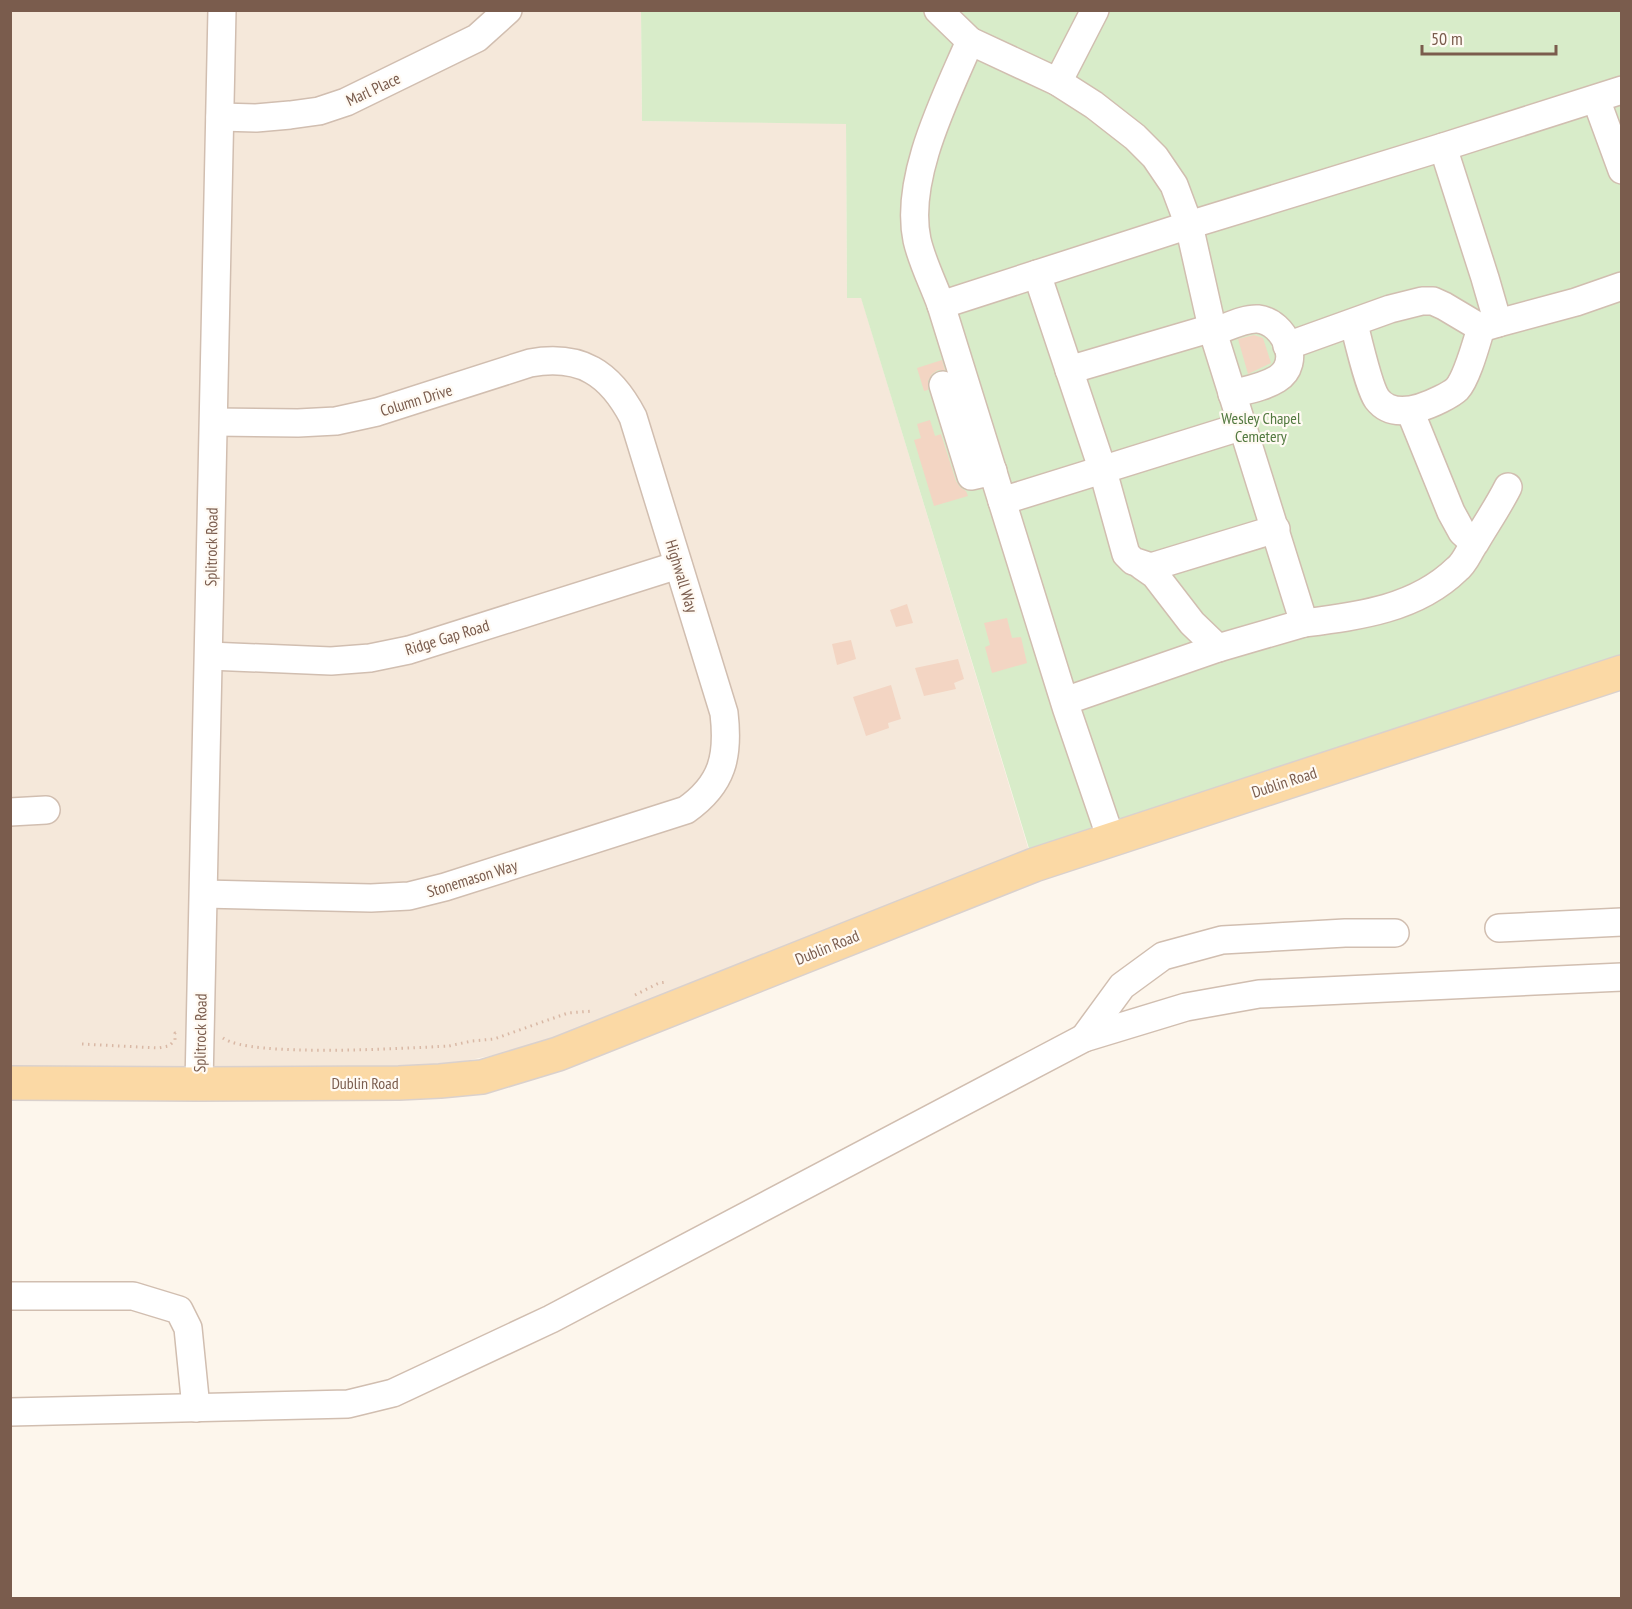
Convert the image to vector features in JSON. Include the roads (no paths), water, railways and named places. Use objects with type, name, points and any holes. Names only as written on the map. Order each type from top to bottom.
[{"type":"main road","name":"Dublin Road","points":[[10,1083],[399,1083],[482,1077],[558,1054],[1034,865],[1622,672]]},
{"type":"street","name":"Splitrock Road","points":[[199,1084],[222,10]]},
{"type":"street","name":"Marl Place","points":[[220,117],[290,116],[319,111],[346,102],[477,38],[508,10]]},
{"type":"street","points":[[938,10],[970,41],[1058,82],[1109,116],[1155,157],[1174,185],[1189,225],[1212,330],[1304,623]]},
{"type":"street","points":[[1058,82],[1095,10]]},
{"type":"street","points":[[970,41],[929,141],[918,185],[915,214],[916,237],[922,259],[941,305],[953,393],[993,471],[1111,839]]},
{"type":"street","points":[[941,305],[1622,90]]},
{"type":"street","points":[[1596,99],[1622,170]]},
{"type":"street","points":[[1354,324],[1372,390],[1377,399],[1391,409],[1410,411],[1437,401],[1456,391],[1462,382],[1490,326],[1485,278],[1443,147]]},
{"type":"street","points":[[1036,274],[1103,471],[1126,554],[1155,575],[1192,623],[1218,648]]},
{"type":"street","points":[[1287,346],[1407,304],[1433,302],[1490,326],[1576,302],[1622,286]]},
{"type":"street","points":[[1069,370],[1239,323],[1258,319],[1274,325],[1283,333],[1291,357],[1288,367],[1279,378],[1232,394]]},
{"type":"street","name":"Column Drive","points":[[214,422],[336,421],[377,412],[530,363],[550,360],[572,362],[592,369],[610,382]]},
{"type":"street","name":"Highwall Way","points":[[610,382],[623,398],[633,417],[724,712],[727,745],[718,776]]},
{"type":"street","points":[[1410,411],[1450,512],[1462,532],[1474,543]]},
{"type":"street","points":[[1002,501],[1243,426]]},
{"type":"street","points":[[1065,701],[1218,648],[1304,623],[1395,606],[1426,594],[1459,568],[1508,487]]},
{"type":"street","points":[[1142,566],[1151,567],[1276,529]]},
{"type":"street","name":"Ridge Gap Road","points":[[209,656],[331,661],[370,658],[410,650],[678,565]]},
{"type":"street","name":"Stonemason Way","points":[[204,894],[371,898],[409,896],[686,810],[698,801],[718,776]]},
{"type":"street","points":[[10,812],[46,810]]},
{"type":"street","points":[[1499,928],[1622,922]]},
{"type":"street","points":[[1084,1038],[1122,986],[1163,956],[1222,940],[1345,933],[1395,933]]},
{"type":"street","points":[[10,1412],[348,1404],[393,1393],[551,1319],[1084,1038],[1186,1006],[1259,994],[1622,977]]},
{"type":"street","points":[[10,1296],[133,1296],[179,1310],[188,1328],[196,1408]]},
{"type":"park label","name":"Wesley Chapel Cemetery","points":[[1261,427]]}]
